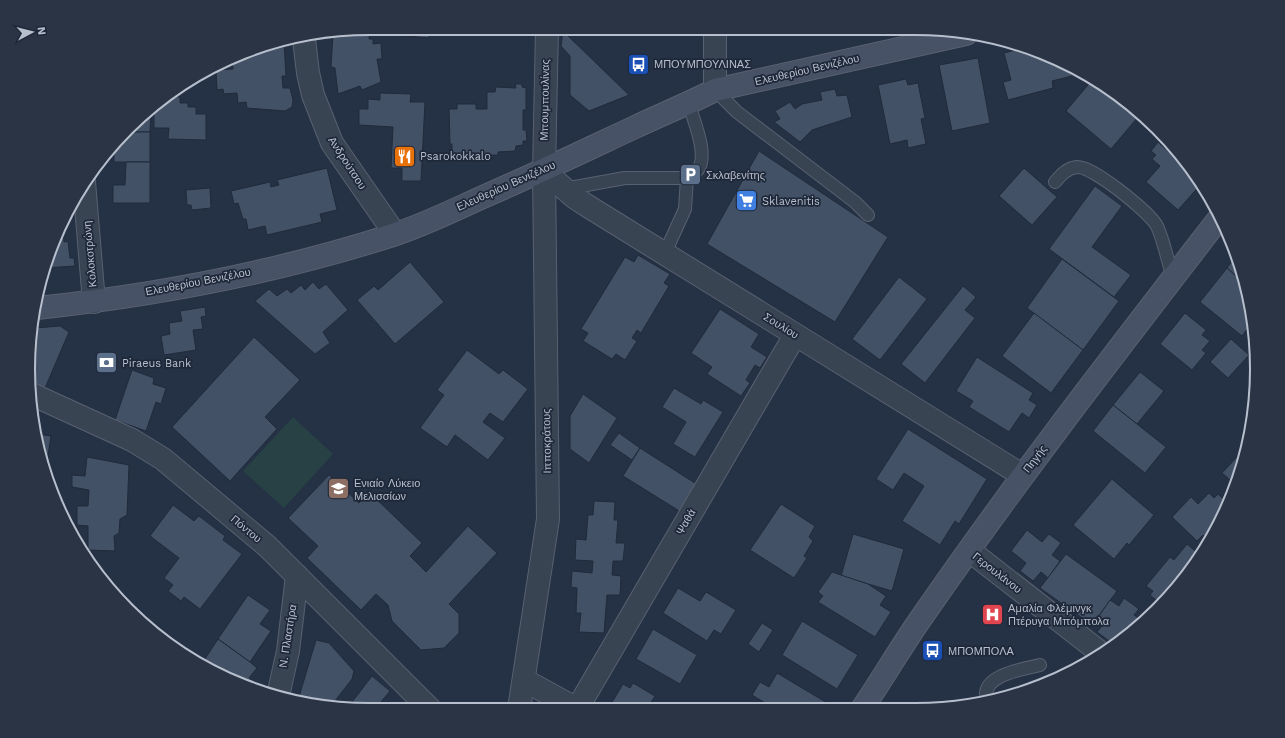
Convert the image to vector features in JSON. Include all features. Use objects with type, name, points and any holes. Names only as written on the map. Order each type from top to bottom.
[{"type":"main road","name":"Ελευθερίου Βενιζέλου","points":[[40,308],[94,302],[220,279],[310,259],[395,234],[544,171],[651,120],[689,104],[715,90],[952,37]]},
{"type":"main road","name":"Πηγής","points":[[866,703],[923,615],[970,551],[1022,475],[1173,276],[1216,222]]},
{"type":"street","name":"Μπουμπουλίνας","points":[[544,171],[547,35]]},
{"type":"street","points":[[715,35],[715,90]]},
{"type":"street","name":"Ανδρούτσου","points":[[304,41],[308,73],[313,95],[329,136],[395,234]]},
{"type":"street","name":"Σουλίου","points":[[544,171],[564,189],[586,205],[1022,475]]},
{"type":"street","name":"Ιπποκράτους","points":[[520,703],[548,519],[544,171]]},
{"type":"street","name":"Κολοκοτρώνη","points":[[85,193],[94,302]]},
{"type":"street","name":"Ψαθά","points":[[580,703],[795,335]]},
{"type":"street","name":"Πόντου","points":[[37,397],[132,440],[163,459],[267,546],[297,576],[415,703]]},
{"type":"street","name":"Γερουλάνου","points":[[970,551],[1096,650]]},
{"type":"street","name":"Ν. Πλαστήρα","points":[[279,691],[288,651],[297,576]]},
{"type":"street","points":[[524,680],[566,703]]},
{"type":"lane","points":[[715,90],[737,112],[838,188],[868,215]]},
{"type":"lane","points":[[564,189],[625,178],[687,178],[699,168],[702,159],[702,149],[689,104]]},
{"type":"lane","points":[[1055,182],[1069,168],[1079,167],[1094,173],[1141,208],[1156,226],[1173,276]]},
{"type":"lane","points":[[665,253],[685,209],[687,178]]},
{"type":"lane","points":[[986,696],[988,686],[998,677],[1040,665]]},
{"type":"green space","points":[[293,417],[333,454],[284,508],[243,471]]},
{"type":"building","points":[[369,35],[369,39],[373,39],[373,44],[381,43],[382,59],[377,59],[381,82],[362,90],[360,86],[338,94],[335,68],[331,67],[333,37]]},
{"type":"building","points":[[395,35],[429,35],[429,38]]},
{"type":"building","points":[[562,35],[567,35],[629,95],[589,111],[570,95],[570,56],[561,46]]},
{"type":"building","points":[[284,46],[286,76],[282,76],[283,88],[290,88],[293,100],[292,107],[285,111],[247,108],[246,102],[238,103],[237,93],[224,94],[223,89],[217,90],[216,72],[220,70],[233,69],[232,64]]},
{"type":"building","points":[[1015,50],[1044,60],[1064,69],[1071,73],[1072,76],[1052,81],[1053,88],[1008,100],[1003,82],[1011,80],[1004,53]]},
{"type":"building","points":[[978,58],[990,123],[952,131],[939,65]]},
{"type":"building","points":[[906,79],[908,85],[918,83],[925,118],[921,119],[926,144],[908,148],[907,140],[890,144],[878,85]]},
{"type":"building","points":[[515,84],[522,84],[522,87],[526,88],[526,110],[523,110],[523,130],[526,130],[527,141],[523,141],[523,145],[516,146],[515,151],[498,152],[498,155],[452,156],[452,144],[450,144],[449,109],[457,109],[457,104],[476,104],[476,109],[487,109],[487,92],[495,92],[496,87],[516,88]]},
{"type":"building","points":[[1089,84],[1102,91],[1137,119],[1111,149],[1066,111]]},
{"type":"building","points":[[835,89],[837,96],[847,95],[852,117],[812,130],[800,142],[774,122],[780,119],[775,111],[790,102],[795,109],[802,104],[822,100],[820,92]]},
{"type":"building","points":[[380,93],[411,94],[410,102],[425,102],[421,181],[402,181],[402,168],[391,168],[393,127],[359,125],[359,109],[368,109],[368,99],[380,100]]},
{"type":"building","points":[[176,97],[180,97],[180,103],[188,103],[188,107],[196,107],[196,114],[206,114],[206,140],[168,139],[169,128],[154,128],[154,114]]},
{"type":"building","points":[[151,117],[150,132],[134,132]]},
{"type":"building","points":[[134,132],[150,132],[150,162],[114,162],[114,154]]},
{"type":"building","points":[[1158,142],[1171,154],[1197,188],[1178,210],[1146,182],[1160,166],[1152,159],[1156,155],[1151,151]]},
{"type":"building","points":[[759,151],[888,237],[835,322],[707,244]]},
{"type":"building","points":[[126,162],[150,162],[150,203],[113,203],[113,185],[125,185]]},
{"type":"building","points":[[327,168],[337,210],[320,214],[322,222],[267,235],[265,226],[248,230],[246,219],[243,219],[238,203],[234,204],[231,191],[270,182],[271,187],[279,185],[277,180]]},
{"type":"building","points":[[1024,168],[1057,197],[1032,225],[999,196]]},
{"type":"building","points":[[1095,186],[1122,206],[1092,247],[1131,275],[1114,297],[1049,249]]},
{"type":"building","points":[[210,188],[211,208],[192,210],[191,205],[187,205],[186,190]]},
{"type":"building","points":[[63,234],[64,242],[68,241],[70,258],[74,258],[75,266],[51,268]]},
{"type":"building","points":[[638,255],[670,274],[664,283],[669,286],[641,333],[637,330],[632,338],[637,341],[625,360],[616,354],[612,359],[583,341],[588,333],[581,329],[625,257],[634,262]]},
{"type":"building","points":[[1062,259],[1119,301],[1083,350],[1027,308]]},
{"type":"building","points":[[410,262],[444,302],[395,344],[357,300],[374,286],[378,290]]},
{"type":"building","points":[[1232,262],[1237,277],[1227,268]]},
{"type":"building","points":[[1227,268],[1237,277],[1244,304],[1247,329],[1242,336],[1200,302]]},
{"type":"building","points":[[899,277],[927,299],[880,360],[852,339]]},
{"type":"building","points":[[313,282],[319,289],[326,284],[348,310],[323,332],[330,343],[315,354],[255,301],[269,289],[277,296],[287,289],[291,293],[301,285],[305,290]]},
{"type":"building","points":[[963,286],[976,297],[965,310],[975,318],[925,383],[901,364]]},
{"type":"building","points":[[205,307],[206,316],[201,317],[203,329],[193,330],[196,350],[164,355],[161,336],[170,334],[169,323],[182,321],[180,311]]},
{"type":"building","points":[[720,309],[759,334],[751,347],[767,357],[760,368],[755,365],[746,380],[750,383],[741,396],[707,374],[712,367],[691,353]]},
{"type":"building","points":[[1034,313],[1083,350],[1051,393],[1002,356]]},
{"type":"building","points":[[1185,313],[1206,330],[1202,335],[1210,341],[1202,350],[1206,353],[1192,370],[1160,344]]},
{"type":"building","points":[[60,326],[69,332],[45,388],[36,384],[35,369],[38,328]]},
{"type":"building","points":[[254,337],[300,380],[265,417],[277,429],[230,481],[172,427]]},
{"type":"building","points":[[1231,339],[1249,355],[1228,378],[1210,362]]},
{"type":"building","points":[[467,350],[499,374],[503,370],[528,389],[503,422],[490,413],[483,422],[505,438],[488,460],[455,435],[447,447],[420,428],[444,395],[437,390]]},
{"type":"building","points":[[977,357],[1033,393],[1029,400],[1037,405],[1029,418],[1022,413],[1009,432],[969,407],[973,401],[956,391]]},
{"type":"building","points":[[132,370],[154,378],[153,384],[166,388],[161,404],[156,402],[146,431],[115,420]]},
{"type":"building","points":[[1140,372],[1164,391],[1137,424],[1113,405]]},
{"type":"building","points":[[674,388],[701,404],[703,400],[723,412],[695,457],[673,444],[686,422],[662,407]]},
{"type":"building","points":[[583,394],[617,418],[589,463],[570,449],[570,416]]},
{"type":"building","points":[[1113,405],[1166,447],[1145,473],[1093,431]]},
{"type":"building","points":[[908,429],[987,479],[959,524],[955,521],[940,545],[902,521],[924,486],[904,473],[893,490],[876,479]]},
{"type":"building","points":[[619,433],[640,448],[632,460],[610,445]]},
{"type":"building","points":[[41,435],[51,436],[47,459]]},
{"type":"building","points":[[640,448],[698,485],[681,512],[623,476]]},
{"type":"building","points":[[1239,455],[1231,480],[1222,473]]},
{"type":"building","points":[[87,457],[129,465],[127,515],[120,519],[119,533],[114,536],[115,551],[88,550],[88,526],[77,525],[77,506],[88,506],[89,490],[72,487],[72,475],[85,476]]},
{"type":"building","points":[[329,475],[359,503],[369,492],[422,543],[410,556],[426,572],[468,526],[497,553],[449,604],[459,614],[459,633],[444,648],[421,650],[392,621],[388,605],[376,594],[361,610],[307,558],[318,546],[288,518]]},
{"type":"building","points":[[1112,479],[1154,515],[1129,545],[1127,543],[1114,559],[1073,525]]},
{"type":"building","points":[[1209,493],[1214,498],[1218,494],[1224,499],[1205,537],[1203,535],[1197,541],[1172,517],[1191,497],[1198,504]]},
{"type":"building","points":[[594,501],[615,502],[614,520],[618,520],[616,543],[625,543],[623,561],[613,561],[612,575],[621,576],[620,595],[607,595],[604,633],[579,632],[581,613],[576,613],[577,588],[571,587],[572,571],[592,573],[593,561],[575,560],[576,539],[586,540],[588,515],[593,515]]},
{"type":"building","points":[[781,504],[815,526],[809,537],[813,541],[804,556],[807,558],[794,578],[750,550]]},
{"type":"building","points":[[173,505],[194,521],[199,516],[225,536],[223,540],[242,554],[200,609],[184,597],[181,601],[168,591],[173,585],[164,578],[179,558],[150,536]]},
{"type":"building","points":[[1027,530],[1042,542],[1049,534],[1061,543],[1052,555],[1060,561],[1048,578],[1041,572],[1033,581],[1020,571],[1026,563],[1011,551]]},
{"type":"building","points":[[853,534],[904,549],[892,591],[841,576]]},
{"type":"building","points":[[1187,544],[1196,552],[1181,572],[1156,600],[1150,595],[1153,591],[1146,586],[1170,557],[1174,560]]},
{"type":"building","points":[[1066,554],[1117,591],[1092,625],[1040,588]]},
{"type":"building","points":[[832,572],[868,584],[886,596],[880,605],[891,612],[875,637],[818,602],[823,596],[818,592]]},
{"type":"building","points":[[678,588],[700,601],[706,592],[736,610],[721,634],[714,630],[707,641],[663,613]]},
{"type":"building","points":[[248,595],[270,610],[260,624],[271,631],[250,662],[218,639]]},
{"type":"building","points":[[1124,598],[1139,609],[1134,615],[1138,618],[1110,641],[1097,632],[1106,621],[1099,616],[1110,600],[1119,606]]},
{"type":"building","points":[[802,621],[858,655],[837,689],[782,655]]},
{"type":"building","points":[[762,623],[773,630],[759,652],[748,644]]},
{"type":"building","points":[[653,629],[697,655],[680,684],[636,659]]},
{"type":"building","points":[[218,639],[257,668],[249,678],[253,682],[221,669],[205,660]]},
{"type":"building","points":[[316,640],[329,643],[354,671],[352,679],[335,701],[299,696]]},
{"type":"building","points":[[777,673],[827,703],[765,703],[752,695],[760,682],[769,687]]},
{"type":"building","points":[[372,676],[390,691],[380,703],[352,702]]},
{"type":"building","points":[[633,683],[655,696],[651,703],[612,703],[623,684],[630,688]]},
{"type":"place","name":"ΜΠΟΥΜΠΟΥΛΙΝΑΣ","points":[[639,64]]},
{"type":"place","name":"Psarokokkalo","points":[[404,156]]},
{"type":"place","name":"Σκλαβενίτης","points":[[690,175]]},
{"type":"place","name":"Sklavenitis","points":[[747,201]]},
{"type":"place","name":"Piraeus Bank","points":[[106,363]]},
{"type":"place","name":"Ενιαίο Λύκειο Μελισσίων","points":[[339,489]]},
{"type":"place","name":"Αμαλία Φλέμινγκ Πτέρυγα Μπόμπολα","points":[[992,614]]},
{"type":"place","name":"ΜΠΟΜΠΟΛΑ","points":[[933,651]]}]
